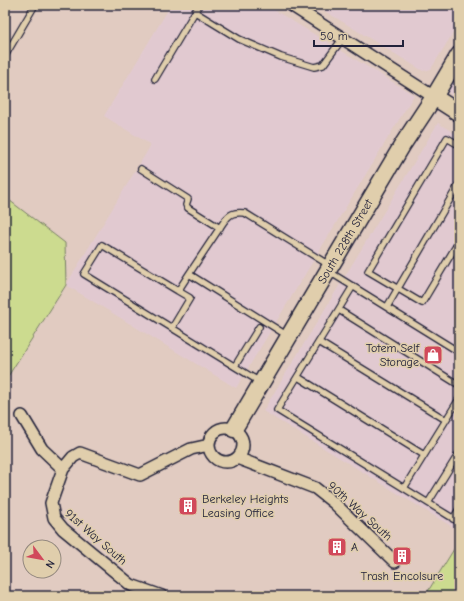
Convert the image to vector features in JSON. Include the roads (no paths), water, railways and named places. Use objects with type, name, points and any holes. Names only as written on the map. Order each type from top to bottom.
[{"type":"street","points":[[291,5],[459,113]]},
{"type":"street","name":"South 228th Street","points":[[234,429],[399,151],[458,60]]},
{"type":"street","points":[[22,416],[42,449],[63,469],[73,456],[80,453],[140,475],[191,449],[209,445]]},
{"type":"street","points":[[222,428],[234,429],[239,432],[242,437],[243,448],[241,454],[232,461],[227,462],[217,459],[210,450],[210,439],[217,430],[222,428]]},
{"type":"street","name":"90th Way South","points":[[237,458],[315,488],[334,503],[396,562]]},
{"type":"street","name":"91st Way South","points":[[63,469],[51,502],[54,518],[63,529],[131,585],[162,596]]},
{"type":"lane","points":[[5,56],[35,5]]},
{"type":"lane","points":[[154,79],[200,5]]},
{"type":"lane","points":[[195,12],[239,39],[281,57],[314,67],[323,65],[343,38]]},
{"type":"lane","points":[[459,145],[447,138],[368,271],[422,303],[459,241]]},
{"type":"lane","points":[[141,169],[188,199],[186,205],[188,208],[220,228]]},
{"type":"lane","points":[[386,307],[459,184]]},
{"type":"lane","points":[[178,291],[229,215],[237,212],[245,213],[330,268],[386,307],[459,352]]},
{"type":"lane","points":[[172,328],[190,298],[102,244],[84,274],[261,383]]},
{"type":"lane","points":[[189,274],[289,337]]},
{"type":"lane","points":[[354,286],[277,410],[459,522]]},
{"type":"lane","points":[[339,310],[459,385]]},
{"type":"lane","points":[[234,366],[259,327]]},
{"type":"lane","points":[[319,342],[446,420]]},
{"type":"lane","points":[[298,377],[424,455]]},
{"type":"lane","points":[[404,488],[459,399]]},
{"type":"lane","points":[[428,503],[459,453]]},
{"type":"lane","points":[[453,519],[459,509]]},
{"type":"place","name":"Totem Self Storage","points":[[433,355]]},
{"type":"place","name":"Berkeley Heights Leasing Office","points":[[188,506]]},
{"type":"place","name":"A","points":[[337,547]]},
{"type":"place","name":"Trash Encolsure","points":[[402,556]]}]
